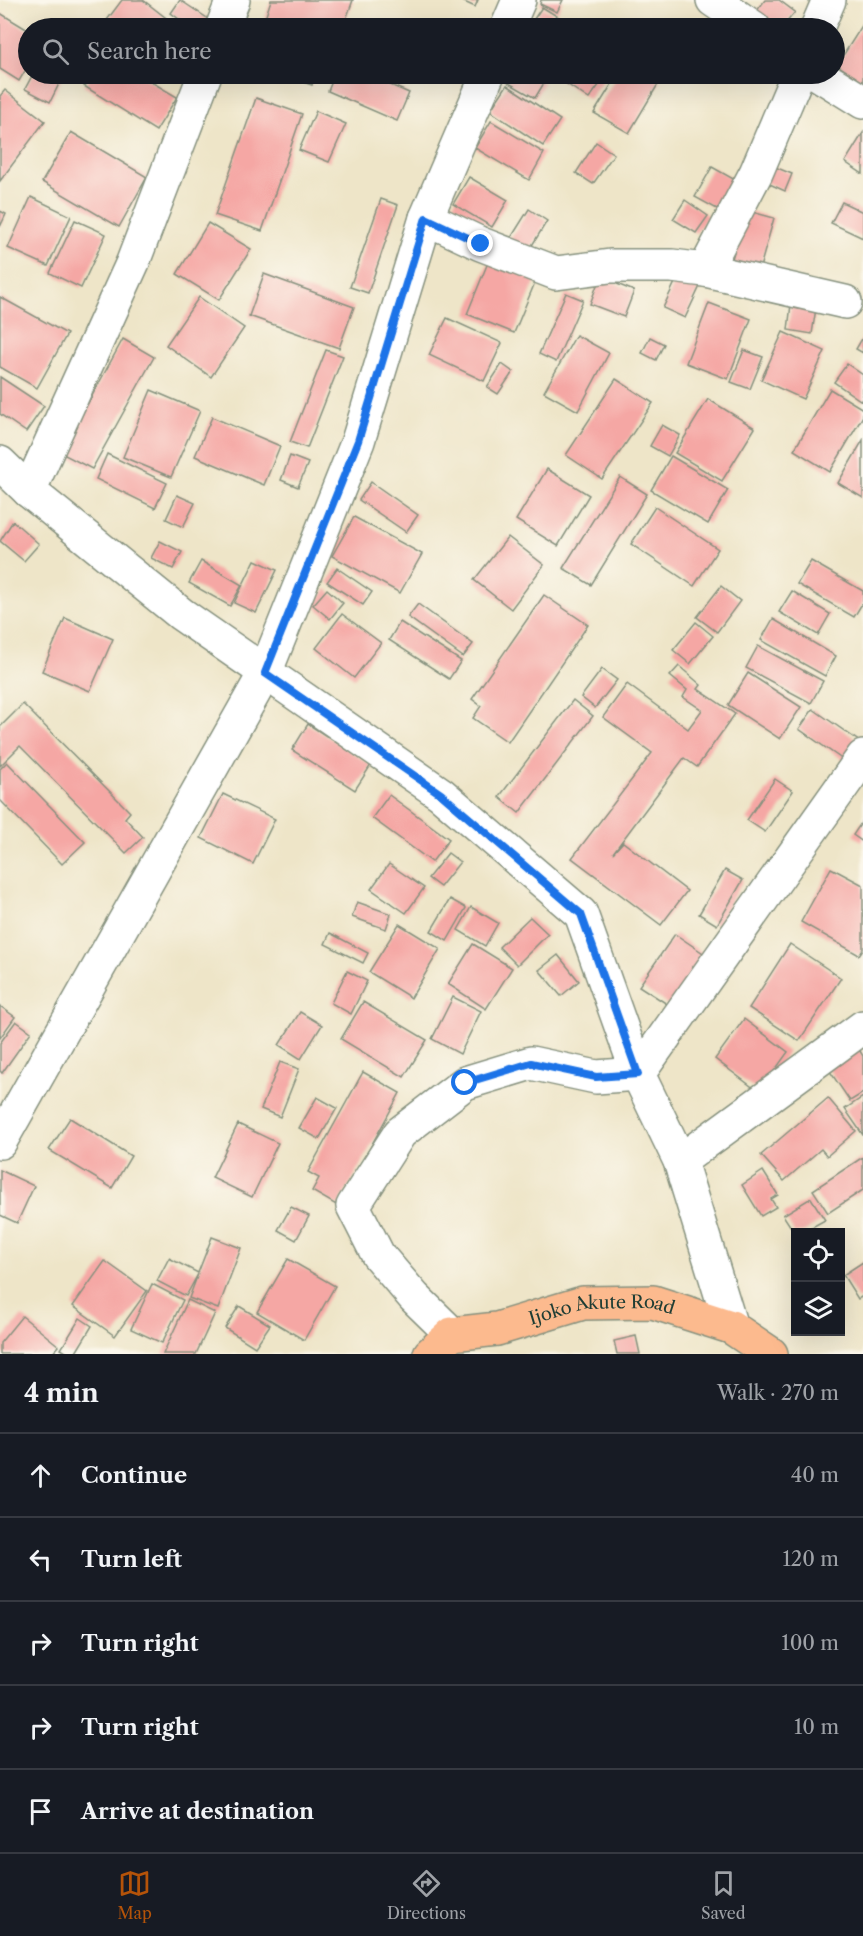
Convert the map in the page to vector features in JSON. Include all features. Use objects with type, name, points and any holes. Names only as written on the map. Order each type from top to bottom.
[{"type":"main road","name":"Ijoko Akute Road","points":[[441,1344],[583,1303],[652,1302],[730,1327],[771,1354]]},
{"type":"street","points":[[226,18],[233,0]]},
{"type":"street","points":[[511,18],[519,0]]},
{"type":"street","points":[[713,0],[739,18]]},
{"type":"street","points":[[821,18],[829,0]]},
{"type":"street","points":[[29,491],[133,262],[201,84]]},
{"type":"street","points":[[0,1142],[265,673],[358,441],[426,218],[484,84]]},
{"type":"street","points":[[705,270],[756,174],[794,84]]},
{"type":"street","points":[[835,84],[863,102]]},
{"type":"street","points":[[426,218],[481,244],[556,273],[610,266],[672,266],[705,270],[845,302]]},
{"type":"street","points":[[0,463],[29,491],[181,614],[441,794],[581,914],[638,1074],[680,1161],[730,1327]]},
{"type":"street","points":[[638,1074],[863,757]]},
{"type":"street","points":[[680,1161],[863,1027]]},
{"type":"street","points":[[441,1344],[414,1297],[378,1255],[353,1206],[400,1133],[465,1083],[531,1063],[596,1077],[638,1074]]},
{"type":"building","points":[[122,0],[143,0],[166,18],[108,18]]},
{"type":"building","points":[[180,0],[207,18],[178,18],[171,13]]},
{"type":"building","points":[[271,0],[353,0],[347,18],[265,18]]},
{"type":"building","points":[[460,0],[478,0],[475,7]]},
{"type":"building","points":[[541,0],[563,0],[557,12],[540,4]]},
{"type":"building","points":[[765,0],[779,0],[795,12],[790,18],[764,18],[756,12]]},
{"type":"building","points":[[542,7],[560,18],[535,18]]},
{"type":"building","points":[[0,13],[18,24],[18,80],[0,69]]},
{"type":"building","points":[[863,24],[863,82],[845,70],[845,52]]},
{"type":"building","points":[[28,84],[59,84],[50,102],[25,89]]},
{"type":"building","points":[[85,84],[155,84],[177,97],[156,131],[84,86]]},
{"type":"building","points":[[331,84],[388,84],[409,93],[397,121],[328,91]]},
{"type":"building","points":[[510,84],[543,84],[535,98]]},
{"type":"building","points":[[567,84],[600,84],[589,99]]},
{"type":"building","points":[[612,84],[658,84],[629,133],[594,113]]},
{"type":"building","points":[[507,85],[560,120],[543,146],[490,111]]},
{"type":"building","points":[[5,90],[45,121],[0,181],[0,96]]},
{"type":"building","points":[[256,98],[302,114],[262,231],[215,215]]},
{"type":"building","points":[[316,111],[346,124],[329,162],[299,150]]},
{"type":"building","points":[[491,121],[544,153],[529,180],[475,148]]},
{"type":"building","points":[[71,132],[147,177],[119,227],[42,182]]},
{"type":"building","points":[[863,133],[863,174],[845,162]]},
{"type":"building","points":[[596,142],[614,154],[593,184],[576,173]]},
{"type":"building","points":[[770,165],[792,174],[785,191],[763,181]]},
{"type":"building","points":[[712,167],[744,185],[728,215],[695,197]]},
{"type":"building","points":[[469,177],[508,200],[492,227],[453,204]]},
{"type":"building","points":[[31,197],[71,216],[48,266],[8,248]]},
{"type":"building","points":[[381,199],[398,205],[368,293],[350,287]]},
{"type":"building","points":[[685,200],[708,216],[696,233],[673,219]]},
{"type":"building","points":[[842,202],[863,212],[863,238],[831,223]]},
{"type":"building","points":[[529,209],[547,221],[528,252],[509,241]]},
{"type":"building","points":[[745,210],[774,218],[759,271],[731,263]]},
{"type":"building","points":[[0,211],[6,214],[0,227]]},
{"type":"building","points":[[75,220],[106,234],[81,288],[50,273]]},
{"type":"building","points":[[208,223],[251,249],[219,300],[177,274]]},
{"type":"building","points":[[489,260],[536,280],[514,333],[467,314]]},
{"type":"building","points":[[264,274],[354,307],[339,348],[249,316]]},
{"type":"building","points":[[679,274],[701,284],[685,318],[663,308]]},
{"type":"building","points":[[600,277],[634,291],[624,317],[590,304]]},
{"type":"building","points":[[566,293],[583,300],[556,362],[539,354]]},
{"type":"building","points":[[0,297],[67,334],[37,388],[0,367]]},
{"type":"building","points":[[199,297],[244,328],[211,377],[166,345]]},
{"type":"building","points":[[709,303],[751,319],[728,379],[686,363]]},
{"type":"building","points":[[791,304],[816,308],[812,334],[788,330]]},
{"type":"building","points":[[447,318],[502,343],[484,381],[429,355]]},
{"type":"building","points":[[783,332],[825,351],[803,399],[761,380]]},
{"type":"building","points":[[576,335],[609,353],[578,411],[544,392]]},
{"type":"building","points":[[650,337],[664,344],[656,360],[642,353]]},
{"type":"building","points":[[863,337],[863,353],[856,349]]},
{"type":"building","points":[[123,339],[154,357],[92,469],[61,453]]},
{"type":"building","points":[[326,350],[343,356],[307,448],[290,442]]},
{"type":"building","points":[[744,350],[763,357],[750,389],[731,382]]},
{"type":"building","points":[[502,364],[513,372],[498,394],[487,387]]},
{"type":"building","points":[[847,364],[863,375],[863,402],[834,382]]},
{"type":"building","points":[[0,377],[44,406],[26,432],[0,414]]},
{"type":"building","points":[[616,379],[653,403],[602,479],[566,455]]},
{"type":"building","points":[[830,389],[863,409],[863,416],[830,472],[794,450]]},
{"type":"building","points":[[151,390],[200,411],[171,477],[123,457]]},
{"type":"building","points":[[708,399],[755,428],[722,481],[675,453]]},
{"type":"building","points":[[212,417],[280,446],[264,485],[195,456]]},
{"type":"building","points":[[662,425],[680,435],[668,456],[650,446]]},
{"type":"building","points":[[863,440],[863,498],[838,483]]},
{"type":"building","points":[[107,454],[167,483],[155,508],[96,479]]},
{"type":"building","points":[[290,456],[308,463],[298,487],[281,480]]},
{"type":"building","points":[[671,456],[728,490],[708,524],[651,490]]},
{"type":"building","points":[[547,469],[589,495],[558,546],[516,520]]},
{"type":"building","points":[[620,477],[647,494],[591,585],[563,568]]},
{"type":"building","points":[[371,482],[418,515],[406,532],[359,500]]},
{"type":"building","points":[[177,495],[195,503],[183,527],[166,519]]},
{"type":"building","points":[[655,507],[718,549],[694,586],[631,544]]},
{"type":"building","points":[[354,517],[422,554],[400,593],[332,556]]},
{"type":"building","points":[[13,521],[39,544],[24,561],[0,541]]},
{"type":"building","points":[[508,537],[544,565],[511,609],[474,580]]},
{"type":"building","points":[[160,541],[182,552],[173,569],[151,558]]},
{"type":"building","points":[[255,560],[277,570],[256,613],[234,603]]},
{"type":"building","points":[[201,561],[242,585],[230,606],[189,583]]},
{"type":"building","points":[[811,561],[863,591],[863,602],[854,617],[797,584]]},
{"type":"building","points":[[337,568],[372,592],[363,605],[327,582]]},
{"type":"building","points":[[721,586],[740,601],[717,632],[697,617]]},
{"type":"building","points":[[327,589],[343,603],[330,619],[313,605]]},
{"type":"building","points":[[792,591],[830,614],[818,635],[779,612]]},
{"type":"building","points":[[544,595],[588,625],[508,742],[473,718],[481,706],[472,699]]},
{"type":"building","points":[[418,604],[473,644],[463,657],[408,617]]},
{"type":"building","points":[[342,614],[381,643],[354,678],[316,648]]},
{"type":"building","points":[[65,618],[113,639],[90,691],[42,671]]},
{"type":"building","points":[[773,619],[836,656],[825,676],[761,640]]},
{"type":"building","points":[[400,622],[461,661],[449,679],[389,640]]},
{"type":"building","points":[[696,622],[713,636],[690,664],[673,650]]},
{"type":"building","points":[[758,646],[823,681],[811,703],[746,668]]},
{"type":"building","points":[[679,666],[701,685],[698,689],[735,714],[697,767],[684,758],[613,853],[623,842],[687,891],[661,925],[572,858],[652,753],[603,717],[627,684],[688,729],[702,710],[683,697],[687,690],[670,676]]},
{"type":"building","points":[[602,669],[617,680],[595,708],[581,697]]},
{"type":"building","points":[[748,673],[801,707],[780,739],[728,705]]},
{"type":"building","points":[[573,700],[593,716],[519,813],[499,797]]},
{"type":"building","points":[[23,704],[130,812],[125,818],[143,837],[126,853],[20,746],[0,766],[0,727]]},
{"type":"building","points":[[813,709],[860,742],[846,762],[799,729]]},
{"type":"building","points":[[308,724],[371,765],[355,790],[292,750]]},
{"type":"building","points":[[7,762],[85,842],[62,864],[0,800],[0,769]]},
{"type":"building","points":[[775,779],[793,791],[765,832],[747,820]]},
{"type":"building","points":[[223,794],[275,819],[253,864],[201,838]]},
{"type":"building","points":[[389,795],[449,839],[432,862],[372,818]]},
{"type":"building","points":[[863,820],[863,842],[853,835]]},
{"type":"building","points":[[448,853],[460,862],[440,887],[428,878]]},
{"type":"building","points":[[389,864],[424,888],[406,913],[371,889]]},
{"type":"building","points":[[831,868],[863,885],[863,949],[859,955],[801,922]]},
{"type":"building","points":[[725,870],[743,880],[717,925],[699,914]]},
{"type":"building","points":[[450,899],[466,908],[447,941],[431,931]]},
{"type":"building","points":[[357,902],[391,914],[386,929],[352,917]]},
{"type":"building","points":[[471,907],[498,923],[485,946],[458,930]]},
{"type":"building","points":[[530,917],[548,934],[517,965],[499,947]]},
{"type":"building","points":[[399,924],[440,949],[411,998],[369,972]]},
{"type":"building","points":[[330,933],[368,953],[363,963],[325,944]]},
{"type":"building","points":[[675,934],[706,955],[670,1006],[639,986]]},
{"type":"building","points":[[473,944],[512,968],[486,1009],[448,984]]},
{"type":"building","points":[[790,944],[841,978],[799,1041],[749,1008]]},
{"type":"building","points":[[558,955],[579,981],[561,996],[539,970]]},
{"type":"building","points":[[347,971],[367,981],[351,1014],[331,1003]]},
{"type":"building","points":[[453,997],[481,1011],[460,1054],[432,1039]]},
{"type":"building","points":[[363,1002],[427,1040],[404,1077],[341,1039]]},
{"type":"building","points":[[0,1006],[15,1017],[0,1038]]},
{"type":"building","points":[[300,1012],[322,1025],[301,1059],[279,1045]]},
{"type":"building","points":[[744,1019],[788,1052],[759,1092],[715,1059]]},
{"type":"building","points":[[16,1021],[31,1032],[2,1073],[0,1071],[0,1043]]},
{"type":"building","points":[[857,1046],[863,1056],[863,1093],[850,1101],[827,1067]]},
{"type":"building","points":[[280,1062],[299,1069],[280,1117],[261,1109]]},
{"type":"building","points":[[363,1072],[400,1093],[338,1206],[312,1191],[319,1178],[308,1172]]},
{"type":"building","points":[[317,1097],[337,1108],[319,1139],[299,1128]]},
{"type":"building","points":[[863,1097],[863,1135],[845,1109]]},
{"type":"building","points":[[828,1098],[856,1131],[827,1156],[821,1149],[784,1181],[761,1155]]},
{"type":"building","points":[[70,1118],[131,1156],[112,1188],[49,1150]]},
{"type":"building","points":[[238,1124],[278,1143],[252,1197],[212,1178]]},
{"type":"building","points":[[863,1157],[863,1190],[828,1213],[813,1190]]},
{"type":"building","points":[[0,1170],[34,1186],[17,1223],[0,1215]]},
{"type":"building","points":[[763,1171],[778,1195],[771,1199],[776,1207],[761,1216],[742,1185]]},
{"type":"building","points":[[811,1198],[825,1220],[810,1228],[791,1228],[783,1215]]},
{"type":"building","points":[[291,1207],[309,1216],[296,1240],[278,1230]]},
{"type":"building","points":[[212,1237],[241,1248],[218,1309],[189,1298],[198,1274],[186,1296],[157,1281],[169,1258],[198,1273]]},
{"type":"building","points":[[288,1259],[335,1286],[304,1340],[257,1312]]},
{"type":"building","points":[[105,1261],[147,1291],[115,1336],[73,1306]]},
{"type":"building","points":[[863,1262],[863,1296],[858,1299],[845,1278],[845,1274]]},
{"type":"building","points":[[152,1284],[183,1300],[162,1343],[131,1329]]},
{"type":"building","points":[[188,1300],[215,1313],[196,1354],[163,1354]]},
{"type":"building","points":[[239,1306],[270,1325],[255,1347],[225,1328]]},
{"type":"building","points":[[22,1316],[59,1346],[52,1354],[0,1354],[0,1343]]},
{"type":"building","points":[[80,1318],[92,1326],[75,1354],[69,1354],[61,1349]]},
{"type":"building","points":[[636,1336],[640,1354],[617,1354],[614,1341]]},
{"type":"route","points":[[465,1083],[531,1063],[596,1077],[638,1074],[581,914],[441,794],[265,673],[358,441],[426,218],[481,244]]}]
